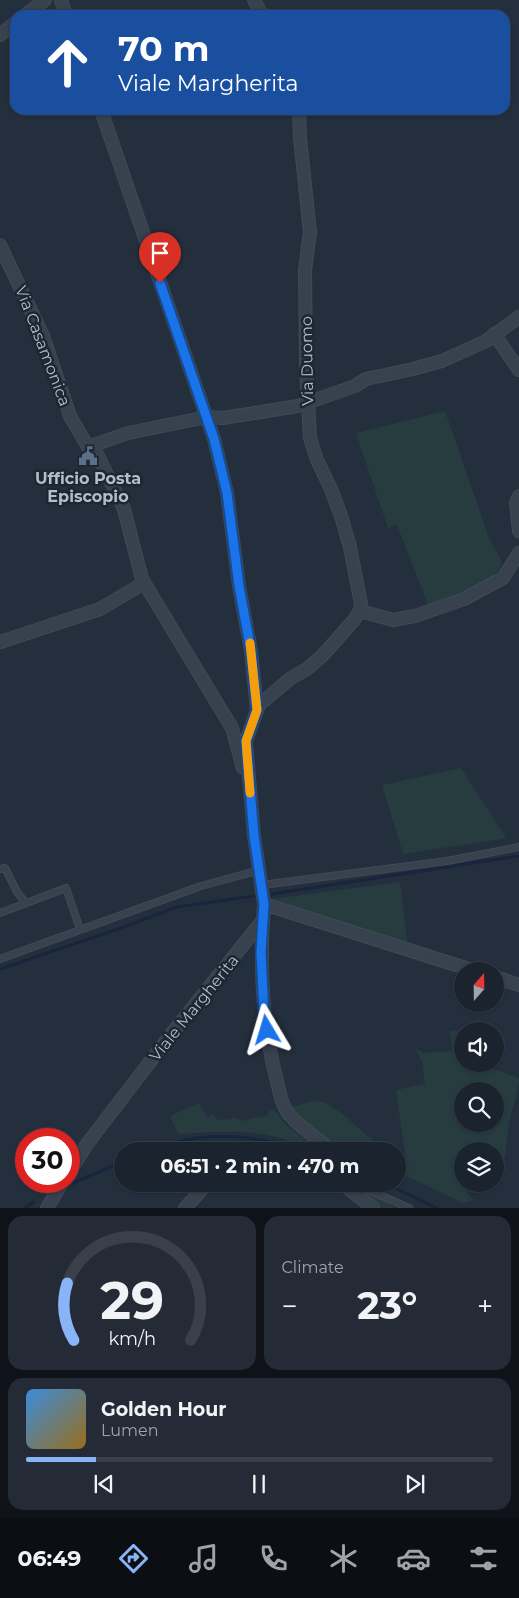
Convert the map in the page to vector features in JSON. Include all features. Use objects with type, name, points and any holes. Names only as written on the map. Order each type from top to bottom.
[{"type":"street","points":[[32,10],[45,0]]},
{"type":"street","points":[[0,35],[10,27]]},
{"type":"street","points":[[103,115],[214,439],[227,493],[239,586],[251,651],[257,710]]},
{"type":"street","name":"Via Duomo","points":[[299,115],[310,232],[305,270],[310,438],[317,460],[342,516],[350,548],[360,608]]},
{"type":"street","name":"Via Casamonica","points":[[0,245],[42,336],[70,416],[90,446],[124,509],[144,583],[232,728],[250,792]]},
{"type":"street","points":[[90,446],[128,433],[206,417],[223,418],[308,404],[355,386],[366,379],[442,361],[486,341],[519,317]]},
{"type":"street","points":[[494,334],[519,370]]},
{"type":"street","points":[[519,496],[516,503],[519,531]]},
{"type":"street","points":[[321,1142],[287,1111],[281,1098],[272,1063],[264,1014],[261,952],[264,904],[254,836],[246,741],[259,705],[278,688],[307,669],[323,655],[354,620],[360,608],[394,620],[414,616],[464,599],[503,578],[519,553]]},
{"type":"street","points":[[0,642],[100,609],[144,583]]},
{"type":"street","points":[[264,904],[454,964]]},
{"type":"street","name":"Viale Margherita","points":[[80,1155],[169,1037],[263,920]]},
{"type":"street","points":[[504,980],[519,985]]},
{"type":"street","points":[[185,1208],[200,1192]]},
{"type":"street","points":[[353,1192],[373,1208]]},
{"type":"street","points":[[47,1208],[56,1193]]},
{"type":"lane","points":[[262,885],[447,862],[519,847]]},
{"type":"lane","points":[[0,869],[5,868],[17,892],[25,902]]},
{"type":"lane","points":[[0,959],[201,886],[260,870]]},
{"type":"lane","points":[[0,913],[66,888],[80,929]]},
{"type":"lane","points":[[372,1192],[409,1208]]},
{"type":"green space","points":[[445,411],[489,538],[502,562],[489,582],[429,607],[397,525],[388,528],[356,433]]},
{"type":"green space","points":[[461,768],[506,838],[403,854],[382,785]]},
{"type":"green space","points":[[400,882],[408,947],[275,904],[272,899]]},
{"type":"green space","points":[[450,1031],[454,1031],[454,1072],[502,1072],[519,1078],[509,1125],[504,1163],[504,1142],[454,1142],[454,1192],[467,1192],[473,1200],[463,1203],[406,1176],[406,1142],[403,1142],[396,1090],[425,1084],[422,1061],[415,1048],[423,1053],[452,1051]]},
{"type":"green space","points":[[312,1101],[324,1102],[340,1112],[375,1142],[330,1142],[292,1107]]},
{"type":"green space","points":[[199,1103],[207,1117],[213,1114],[218,1120],[237,1118],[240,1121],[266,1116],[270,1110],[276,1111],[290,1128],[309,1142],[292,1142],[255,1133],[178,1134],[170,1116]]},
{"type":"green space","points":[[361,1192],[397,1208],[381,1208]]},
{"type":"waterway","points":[[272,894],[519,856]]},
{"type":"waterway","points":[[0,969],[177,907],[254,896]]},
{"type":"waterway","points":[[178,1142],[215,1137],[245,1138],[269,1142]]},
{"type":"waterway","points":[[80,1180],[114,1165]]},
{"type":"waterway","points":[[403,1192],[437,1208]]},
{"type":"waterway","points":[[25,1208],[34,1202]]},
{"type":"slow traffic","points":[[250,643],[257,710],[246,741],[250,793]]},
{"type":"place","name":"Ufficio Posta Episcopio","points":[[88,456]]},
{"type":"route","points":[[160,283],[214,439],[227,493],[239,586],[251,651],[257,710],[246,741],[254,836],[264,904],[261,952],[264,1014],[267,1030]]}]
